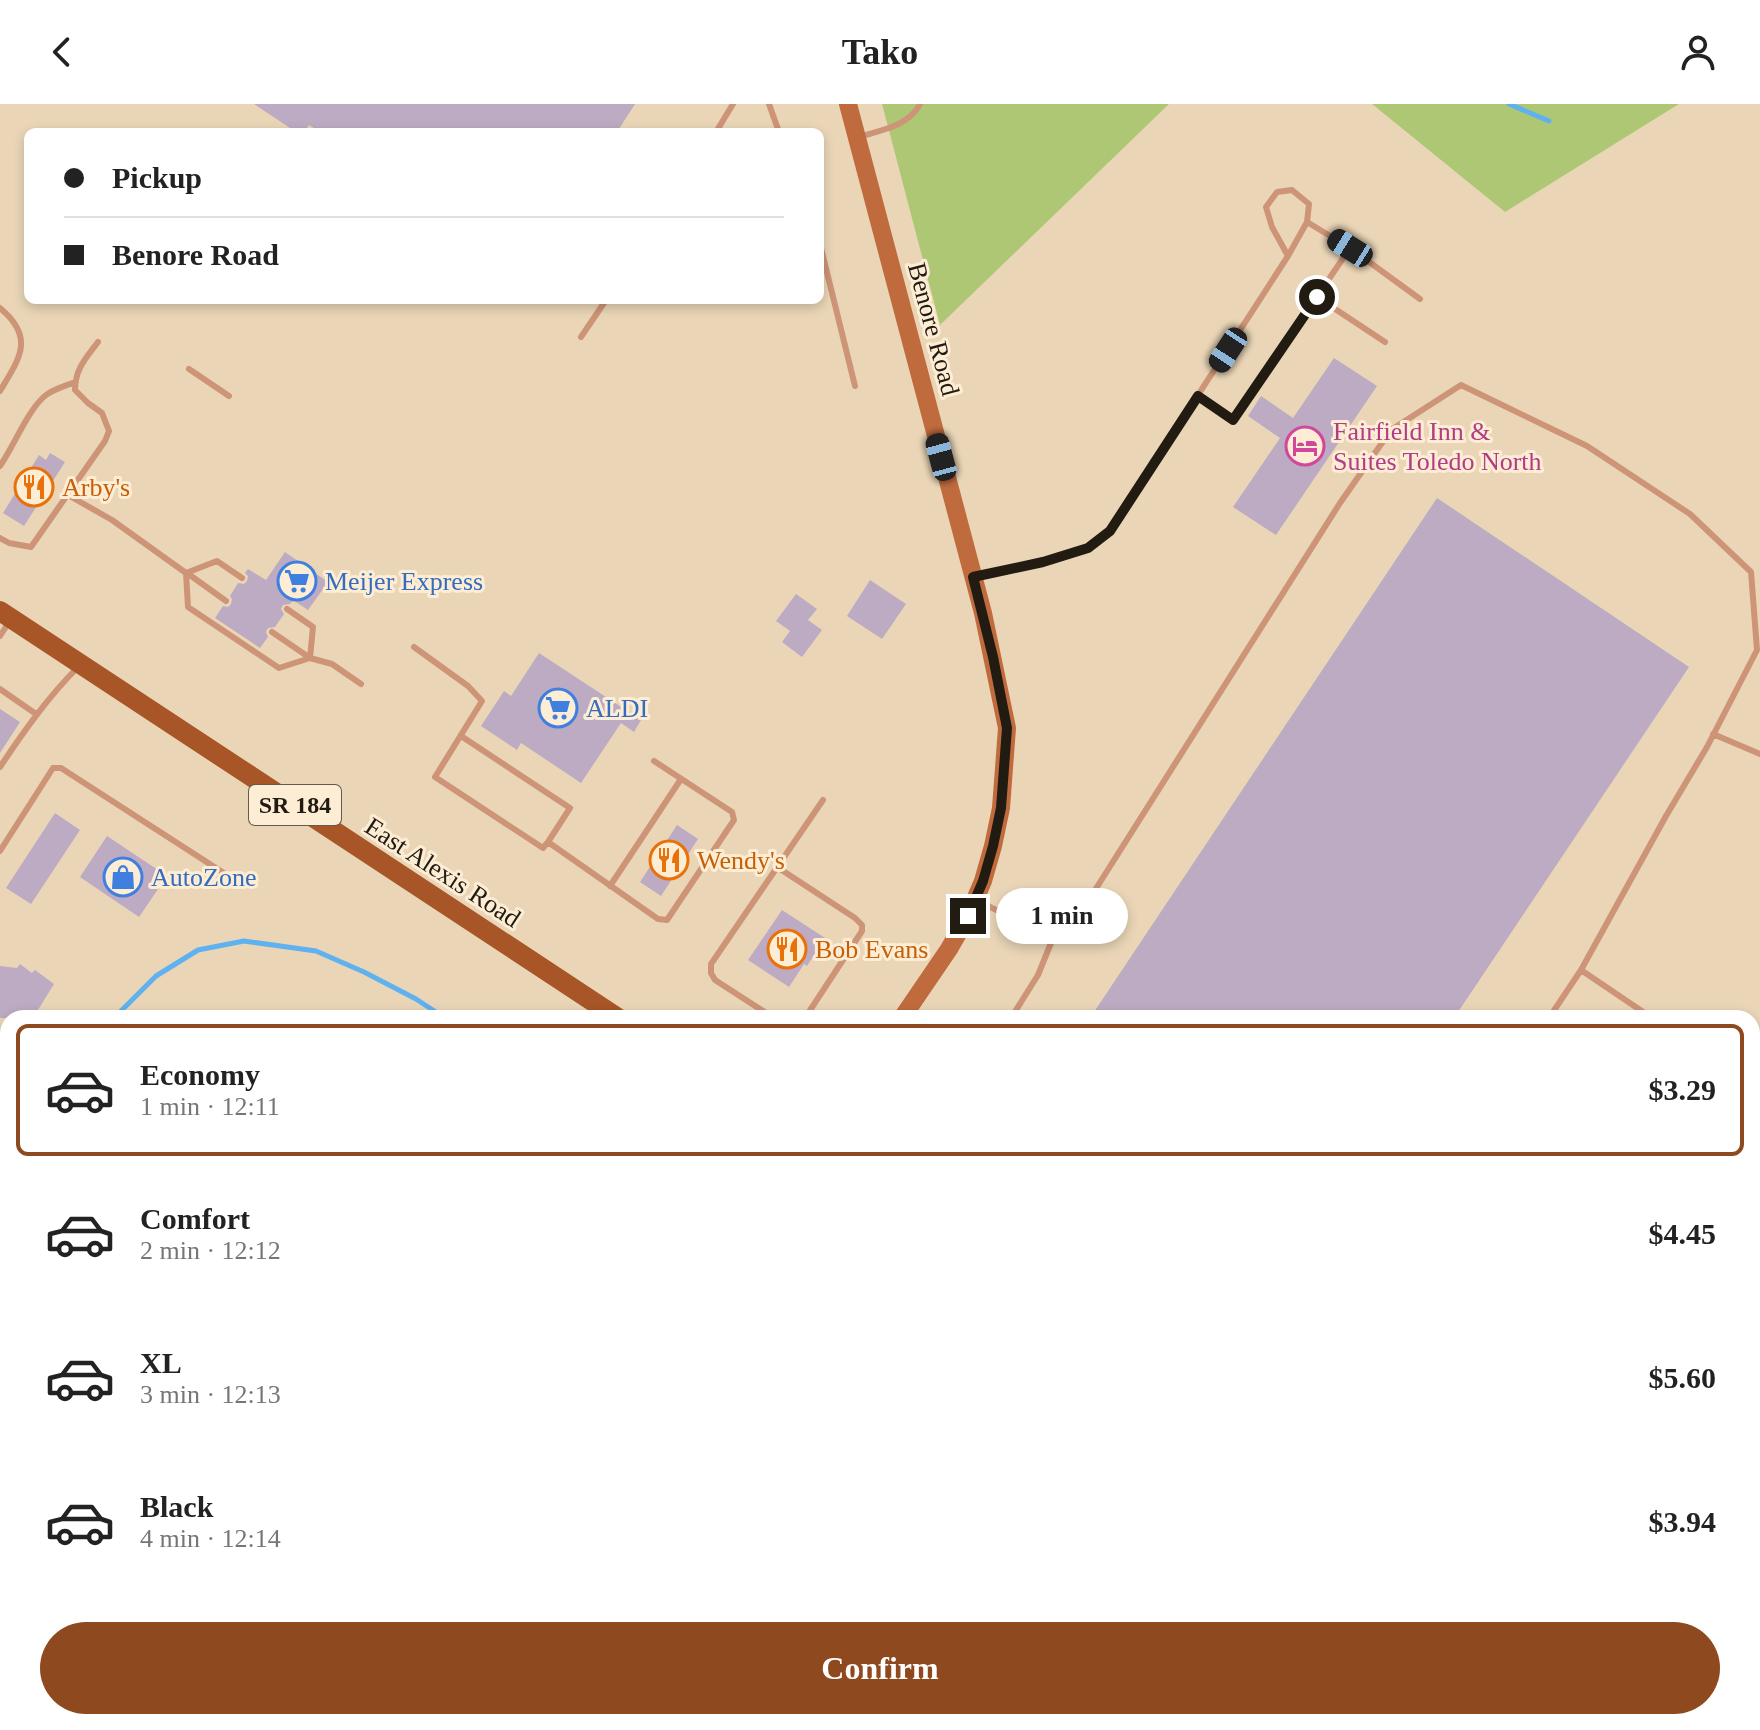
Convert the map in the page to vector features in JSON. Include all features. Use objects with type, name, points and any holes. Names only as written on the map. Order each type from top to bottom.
[{"type":"main road","name":"Benore Road","points":[[848,104],[973,577],[1007,728],[1001,808],[983,881],[949,949],[907,1010]]},
{"type":"main road","name":"East Alexis Road","points":[[4,622],[80,664],[606,1010]]},
{"type":"lane","points":[[718,128],[733,104]]},
{"type":"lane","points":[[769,104],[778,128]]},
{"type":"lane","points":[[857,138],[900,124],[921,106]]},
{"type":"lane","points":[[973,577],[1043,562],[1088,548],[1110,531],[1288,256],[1307,222],[1309,204],[1292,190],[1277,192],[1266,207],[1272,227],[1288,256]]},
{"type":"lane","points":[[1307,222],[1350,248],[1420,299]]},
{"type":"lane","points":[[1198,396],[1233,420],[1350,248]]},
{"type":"lane","points":[[824,260],[855,386]]},
{"type":"lane","points":[[1317,297],[1385,342]]},
{"type":"lane","points":[[581,337],[603,304]]},
{"type":"lane","points":[[0,308],[18,330],[21,356],[0,391]]},
{"type":"lane","points":[[0,538],[31,547],[109,431],[102,413],[75,390],[75,377],[98,342]]},
{"type":"lane","points":[[189,369],[229,396]]},
{"type":"lane","points":[[0,466],[37,402],[75,382]]},
{"type":"lane","points":[[1016,1010],[1038,975],[1053,938],[1078,917],[1340,503],[1391,430],[1461,385],[1587,446],[1690,514],[1751,572],[1757,650],[1581,970],[1554,1010]]},
{"type":"lane","points":[[68,495],[112,520],[226,601]]},
{"type":"lane","points":[[186,573],[217,561],[242,578]]},
{"type":"lane","points":[[186,573],[188,607],[201,616],[279,668],[310,658]]},
{"type":"lane","points":[[287,609],[313,627],[310,658]]},
{"type":"lane","points":[[272,632],[310,658],[332,664],[361,684]]},
{"type":"lane","points":[[414,647],[468,686],[482,701],[435,777],[543,848],[570,808],[461,736]]},
{"type":"lane","points":[[0,767],[36,714],[80,664]]},
{"type":"lane","points":[[0,689],[36,714]]},
{"type":"lane","points":[[1713,734],[1760,754]]},
{"type":"lane","points":[[548,842],[658,919],[667,920],[734,820],[732,812],[654,761]]},
{"type":"lane","points":[[0,851],[53,768],[61,768],[233,879]]},
{"type":"lane","points":[[610,886],[681,779]]},
{"type":"lane","points":[[762,1010],[715,980],[711,964],[823,800]]},
{"type":"lane","points":[[777,867],[862,925],[862,931],[810,1010]]},
{"type":"lane","points":[[975,899],[1053,938]]},
{"type":"lane","points":[[1581,970],[1638,1010]]},
{"type":"shaded area","points":[[0,104],[882,104],[940,324],[1169,104],[1372,104],[1505,212],[1679,104],[1760,104],[1760,1010],[0,1010]]},
{"type":"green space","points":[[882,104],[1169,104],[940,325]]},
{"type":"green space","points":[[1372,104],[1679,104],[1505,212]]},
{"type":"building","points":[[254,104],[635,104],[620,128],[314,128],[309,125],[307,128],[290,128]]},
{"type":"building","name":"Fairfield Inn & Suites Toledo North","points":[[1334,358],[1377,386],[1276,535],[1233,507],[1280,438],[1248,416],[1261,396],[1293,418]]},
{"type":"building","name":"Arby's","points":[[50,453],[65,462],[24,526],[3,513],[39,455],[46,460]]},
{"type":"building","points":[[1437,498],[1689,667],[1459,1010],[1095,1010]]},
{"type":"building","points":[[285,552],[328,582],[308,610],[293,600],[283,605],[281,609],[284,614],[275,627],[268,628],[268,637],[260,648],[215,618],[223,606],[231,604],[230,596],[238,583],[247,581],[245,573],[248,569],[266,580]]},
{"type":"building","points":[[870,580],[906,604],[882,639],[847,616]]},
{"type":"building","points":[[796,594],[817,609],[808,620],[822,630],[802,657],[782,642],[790,631],[776,621]]},
{"type":"building","name":"ALDI","points":[[539,653],[641,720],[634,732],[621,723],[581,783],[521,743],[517,750],[481,726],[504,691],[511,696]]},
{"type":"building","points":[[0,709],[20,722],[0,753]]},
{"type":"building","points":[[55,813],[80,830],[31,904],[6,888]]},
{"type":"building","name":"Wendy's","points":[[677,825],[698,839],[661,896],[640,882]]},
{"type":"building","name":"AutoZone","points":[[107,836],[167,876],[139,917],[80,877]]},
{"type":"building","name":"Bob Evans","points":[[782,910],[825,938],[789,987],[748,960]]},
{"type":"building","points":[[20,964],[32,973],[35,970],[54,984],[38,1010],[0,1010],[0,966],[17,968]]},
{"type":"waterway","points":[[1509,104],[1549,121]]},
{"type":"waterway","points":[[122,1010],[156,976],[198,950],[244,941],[316,951],[364,972],[433,1010]]},
{"type":"place","name":"Fairfield Inn & Suites Toledo North","points":[[1305,446]]},
{"type":"place","name":"Arby's","points":[[34,487]]},
{"type":"place","name":"Meijer Express","points":[[297,581]]},
{"type":"place","name":"ALDI","points":[[558,708]]},
{"type":"place","name":"Wendy's","points":[[669,860]]},
{"type":"place","name":"AutoZone","points":[[123,877]]},
{"type":"place","name":"Bob Evans","points":[[787,949]]},
{"type":"route","points":[[968,916],[983,881],[1001,808],[1007,728],[973,577],[1043,562],[1088,548],[1110,531],[1198,396],[1233,420],[1317,297]]}]
